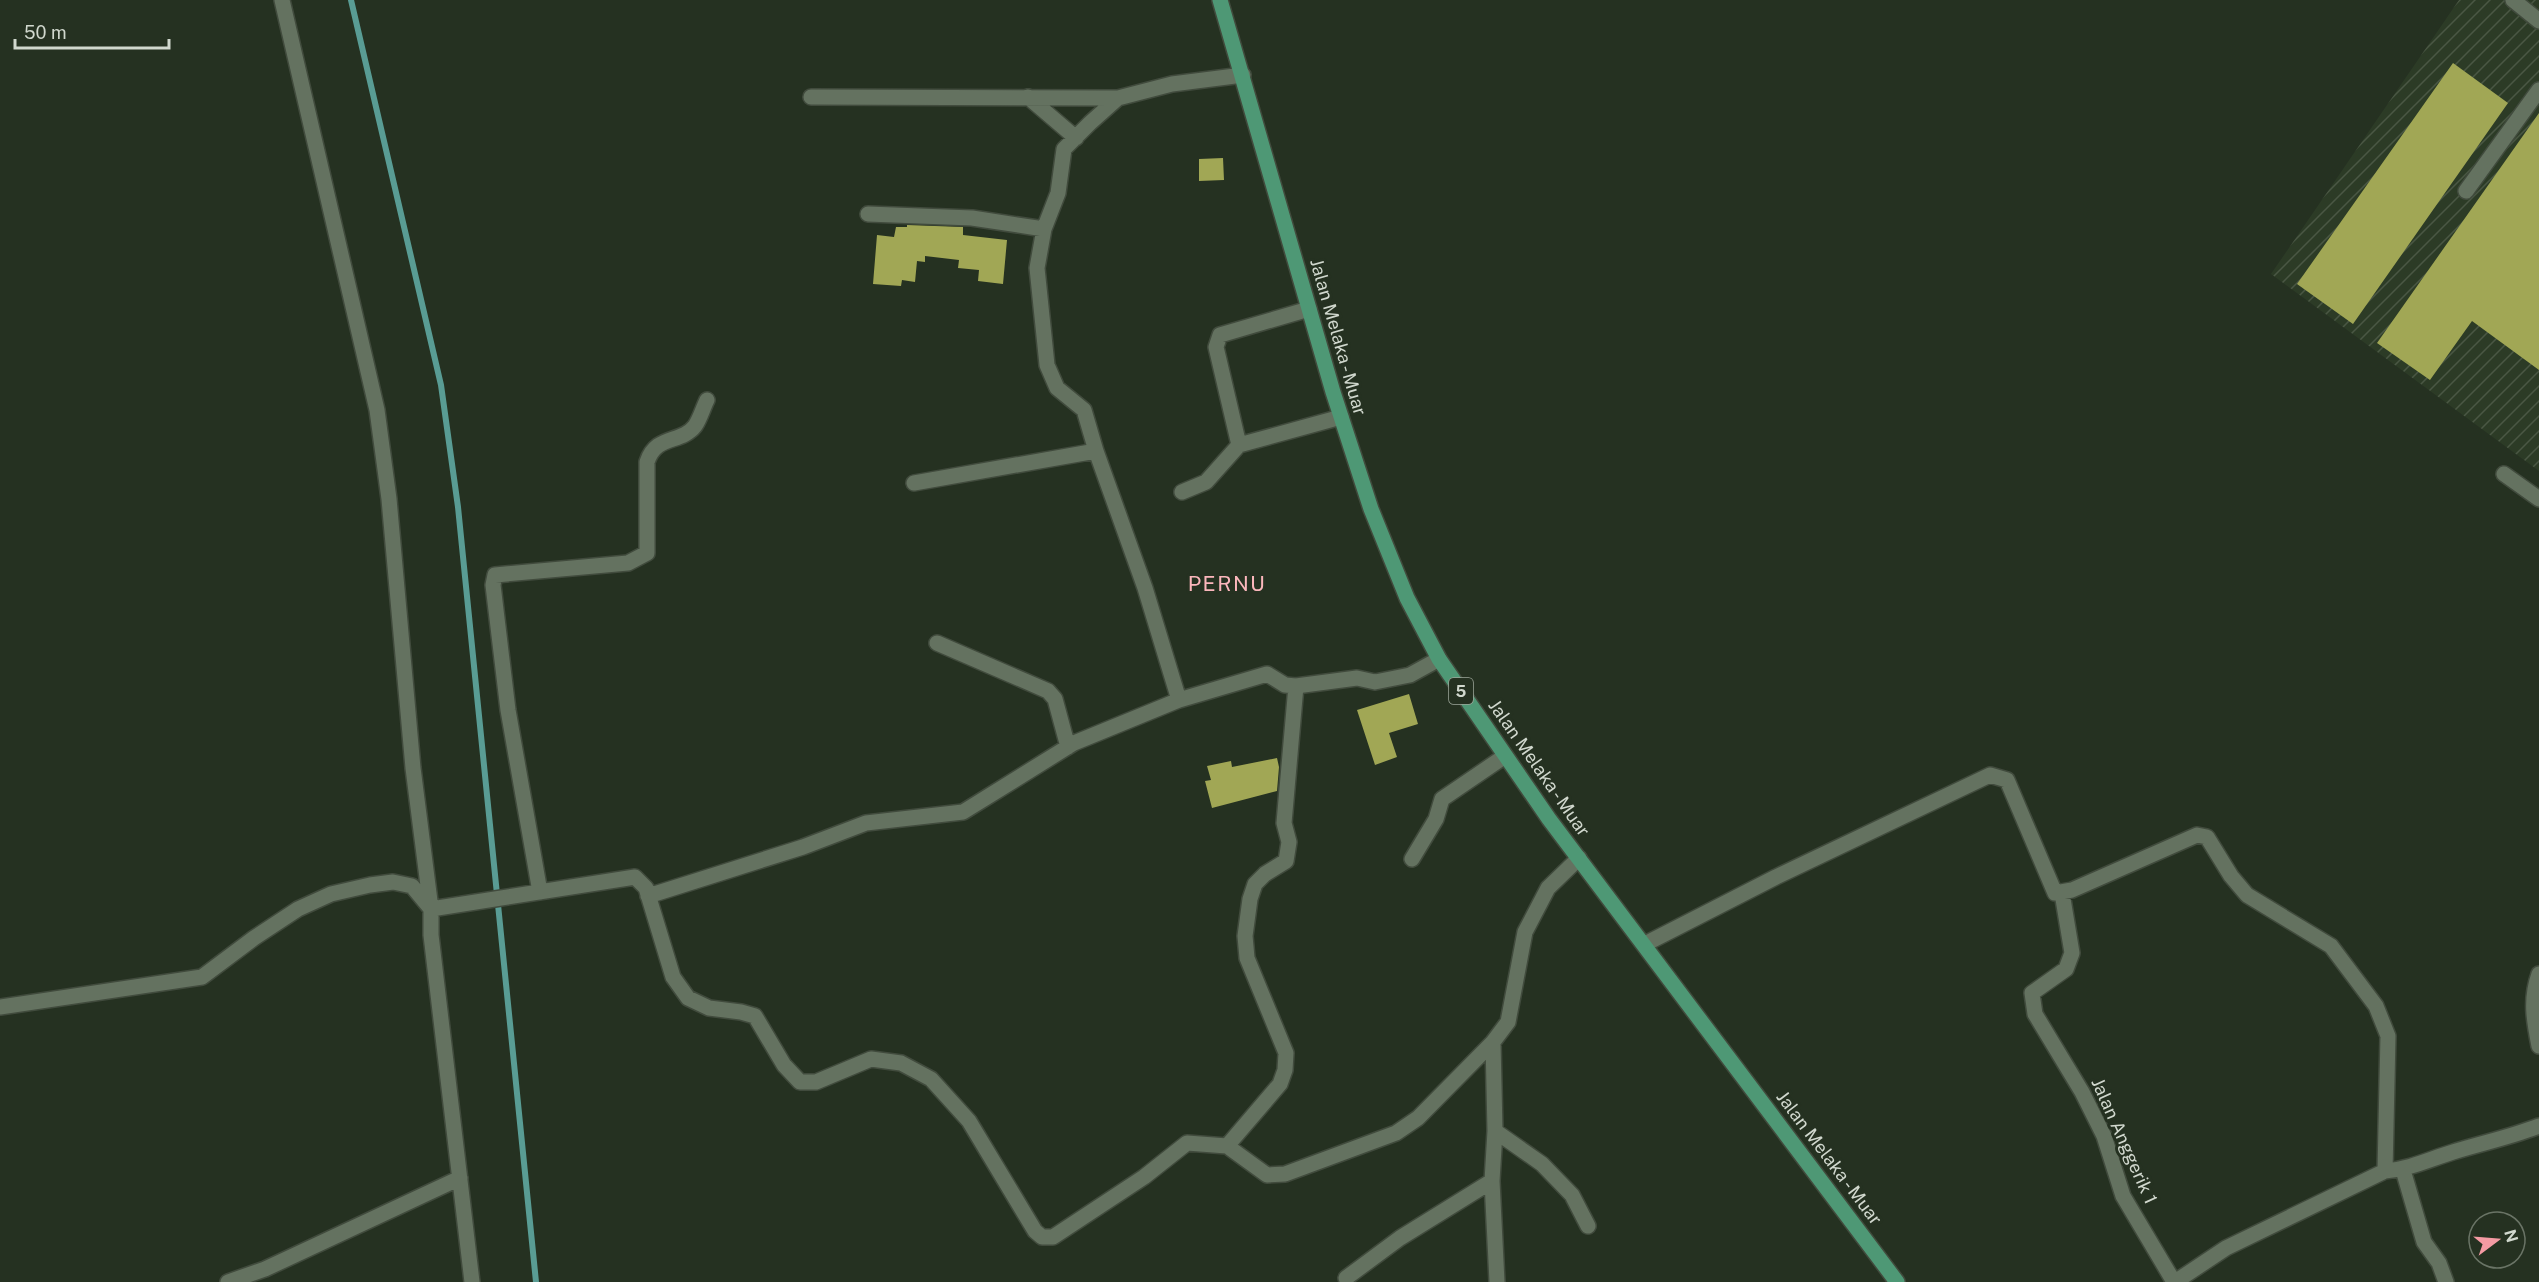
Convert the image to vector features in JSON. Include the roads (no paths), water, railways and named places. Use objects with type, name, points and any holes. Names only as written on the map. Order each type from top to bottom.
[{"type":"main road","name":"Jalan Melaka - Muar","points":[[1220,0],[1341,417],[1371,509],[1433,662],[1897,1282]]},
{"type":"street","points":[[282,0],[377,410],[389,500],[413,768],[432,909],[431,934],[472,1282]]},
{"type":"street","points":[[2513,0],[2539,21]]},
{"type":"street","points":[[811,97],[1118,98],[1172,84],[1243,75]]},
{"type":"street","points":[[2466,191],[2539,90]]},
{"type":"street","points":[[1028,97],[1076,138]]},
{"type":"street","points":[[1118,98],[1064,149],[1058,193],[1044,229],[1037,268],[1047,364],[1058,388],[1084,410],[1096,451],[1145,588],[1179,700]]},
{"type":"street","points":[[868,214],[972,218],[1044,229]]},
{"type":"street","points":[[1239,445],[1216,347],[1220,335],[1309,309]]},
{"type":"street","points":[[540,892],[507,710],[493,585],[495,575],[628,563],[646,553],[647,462],[650,452],[657,445],[696,425],[707,400]]},
{"type":"street","points":[[1182,492],[1206,482],[1239,445],[1341,417]]},
{"type":"street","points":[[914,483],[1096,451]]},
{"type":"street","points":[[2504,474],[2539,499]]},
{"type":"street","points":[[937,643],[1048,691],[1055,699],[1068,747]]},
{"type":"street","points":[[648,896],[803,847],[866,823],[963,812],[1068,747],[1179,700],[1267,674],[1285,685],[1296,687],[1357,678],[1375,682],[1410,675],[1433,662]]},
{"type":"street","points":[[1227,1146],[1280,1084],[1285,1070],[1286,1053],[1247,958],[1245,936],[1250,898],[1255,884],[1265,874],[1286,861],[1289,842],[1284,823],[1296,687]]},
{"type":"street","points":[[1412,859],[1436,819],[1442,799],[1505,756]]},
{"type":"street","points":[[1645,944],[1776,877],[1990,775],[2007,780],[2055,893],[2062,893],[2197,835],[2207,837],[2231,876],[2247,895],[2331,946],[2376,1006],[2388,1036],[2385,1171]]},
{"type":"street","points":[[432,909],[470,901],[520,896],[635,878],[646,888],[673,977],[688,998],[709,1008],[754,1016],[784,1065],[800,1082],[816,1082],[871,1059],[902,1063],[931,1079],[969,1121],[1035,1232],[1042,1237],[1053,1237],[1144,1177],[1187,1143],[1227,1146],[1268,1175],[1285,1174],[1396,1133],[1418,1118],[1492,1042],[1508,1022],[1525,932],[1548,888],[1579,858]]},
{"type":"street","points":[[0,1007],[202,977],[298,909],[331,894],[370,885],[393,882],[412,886],[432,909]]},
{"type":"street","name":"Jalan Anggerik 1","points":[[2062,893],[2072,953],[2066,969],[2032,993],[2036,1014],[2082,1092],[2104,1136],[2123,1196],[2175,1282]]},
{"type":"street","points":[[2539,974],[2533,996],[2532,1016],[2539,1046]]},
{"type":"street","points":[[1492,1042],[1495,1131],[1492,1181],[1497,1282]]},
{"type":"street","points":[[2175,1282],[2226,1248],[2385,1171],[2403,1170],[2452,1152],[2511,1137],[2539,1126]]},
{"type":"street","points":[[1495,1131],[1542,1164],[1572,1195],[1588,1226]]},
{"type":"street","points":[[2403,1170],[2424,1242],[2439,1263],[2446,1282]]},
{"type":"street","points":[[228,1282],[265,1269],[460,1178]]},
{"type":"street","points":[[1346,1278],[1400,1238],[1492,1181]]},
{"type":"waterway","points":[[351,0],[441,385],[458,507],[536,1282]]},
{"type":"district","name":"PERNU","points":[[1227,584]]}]
